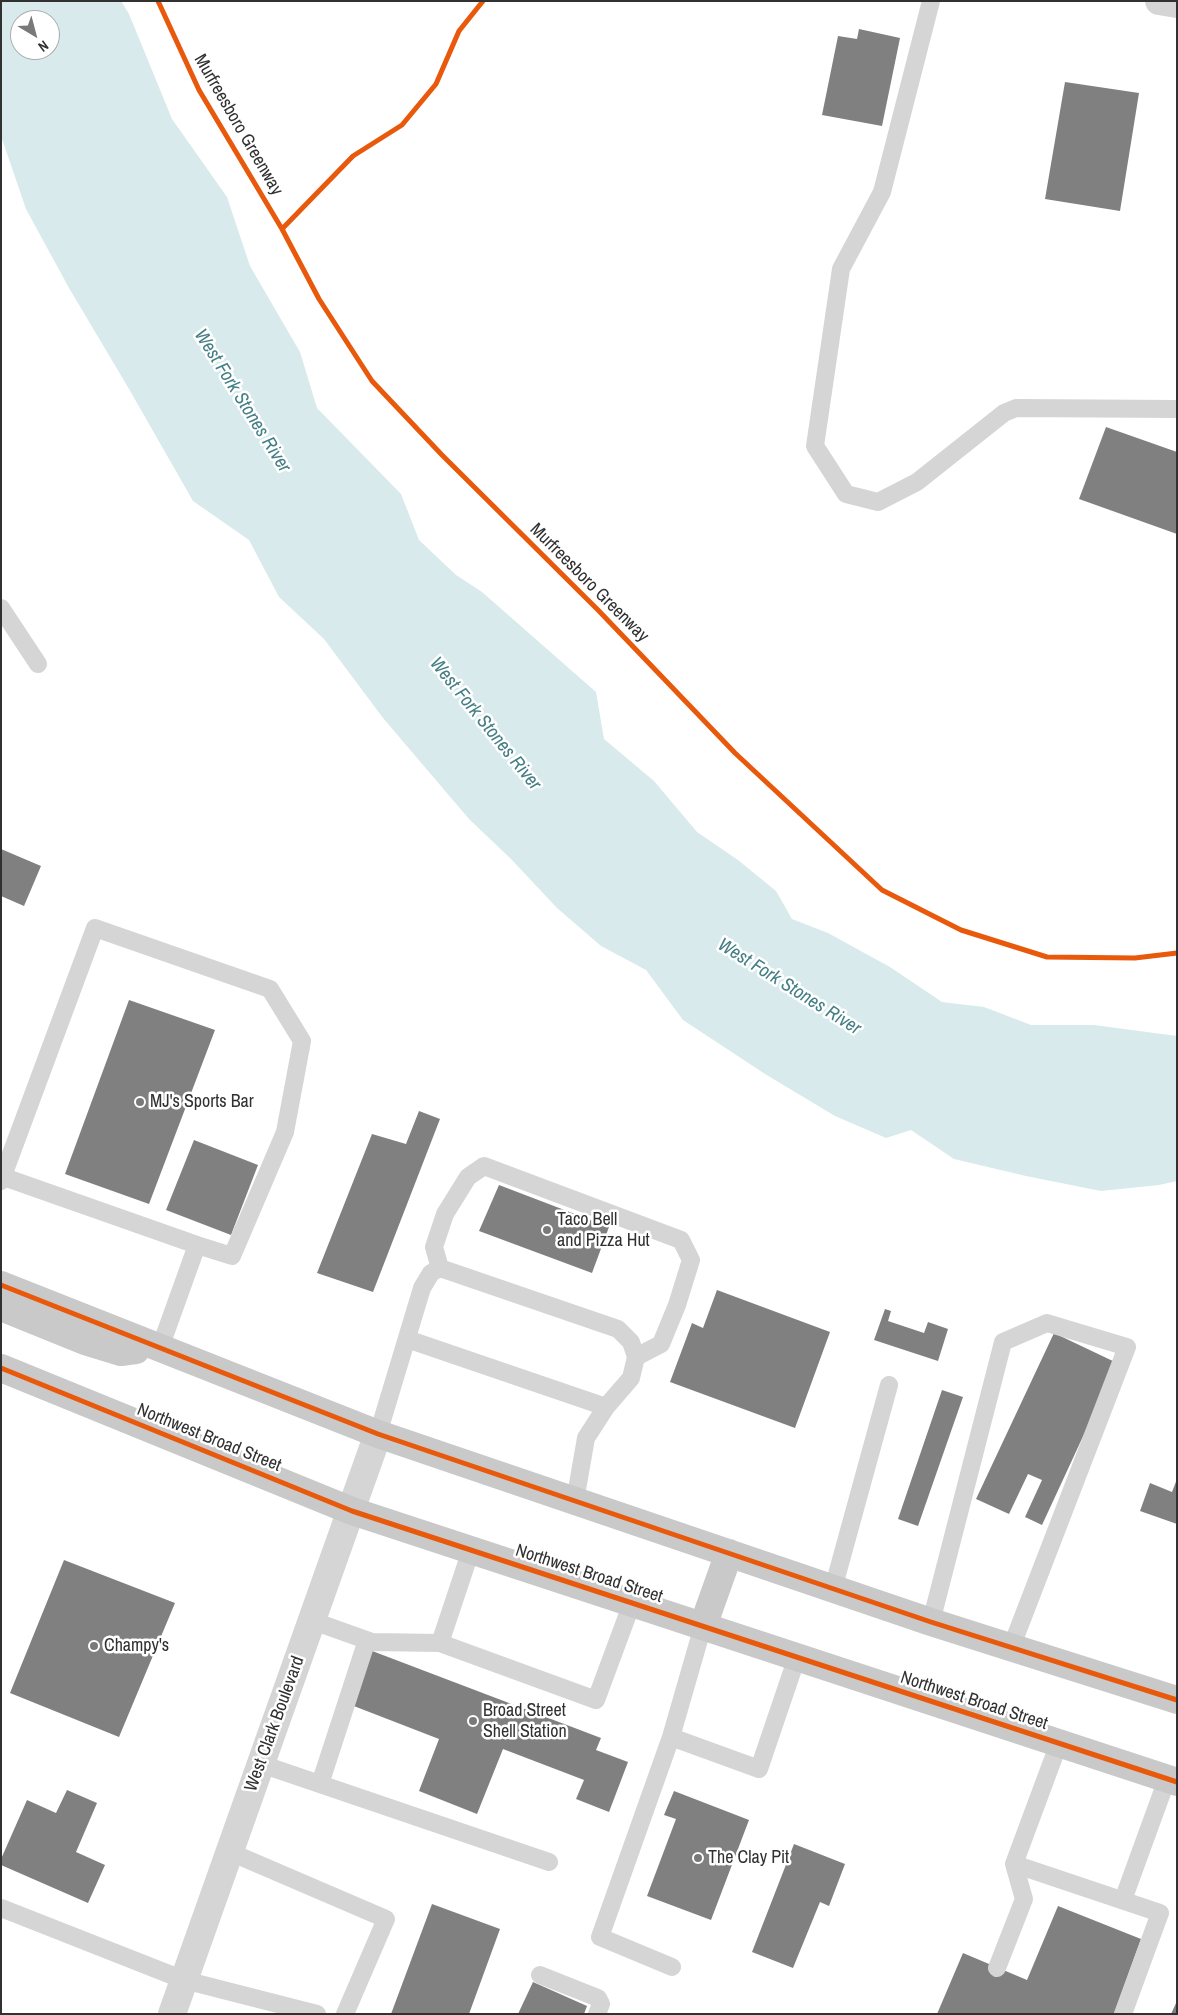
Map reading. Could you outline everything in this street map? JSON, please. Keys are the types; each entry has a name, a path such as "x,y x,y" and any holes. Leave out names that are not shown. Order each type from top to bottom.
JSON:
{"main road":[{"path":"1,1285 378,1434 931,1622 1177,1700"},
{"path":"1,1307 85,1341 121,1352 160,1348"},
{"name":"Northwest Broad Street","path":"1,1368 352,1511 1172,1780"},
{"path":"703,1626 729,1553"}],"street":[{"path":"1159,1 1177,4"},
{"name":"West Clark Boulevard","path":"172,2014 378,1434"}],"lane":[{"path":"930,1 882,192 841,269 815,446 846,494 878,502 917,482 1004,413 1016,408 1177,409"},
{"path":"1,608 38,664"},
{"path":"95,928 270,989 302,1041 285,1132 232,1256 2,1178 95,928"},
{"path":"440,1268 434,1247 445,1214 468,1176 484,1166 682,1240 691,1260 677,1305 661,1344 636,1357"},
{"path":"160,1348 198,1245"},
{"path":"378,1434 422,1288 431,1273 440,1268 618,1329 631,1342 636,1357 631,1378 606,1407 586,1438 575,1501"},
{"path":"931,1622 1004,1342 1047,1323 1127,1347 1011,1648"},
{"path":"407,1339 606,1407"},
{"path":"834,1589 889,1385"},
{"path":"440,1643 471,1550"},
{"path":"313,1621 372,1642 440,1643 596,1700 632,1603"},
{"path":"672,1967 600,1937 671,1737 703,1626"},
{"path":"320,1784 367,1640"},
{"path":"671,1737 759,1769 798,1657"},
{"path":"997,1968 1024,1899 1014,1864 1059,1743"},
{"path":"261,1764 549,1862"},
{"path":"1123,1900 1172,1780"},
{"path":"230,1852 386,1919 345,2014"},
{"path":"1014,1864 1160,1913 1123,2014"},
{"path":"1,1908 184,1980 318,2014"},
{"path":"540,1975 598,1998 601,2004 597,2014"}],"water":[{"name":"West Fork Stones River","path":"1,1 121,1 129,14 172,119 227,197 250,266 300,352 317,408 401,494 419,540 456,575 482,592 596,692 604,739 654,781 697,832 738,860 776,891 792,919 828,933 890,967 942,1002 984,1007 1031,1025 1094,1025 1177,1036 1177,1181 1159,1185 1101,1191 954,1159 911,1130 886,1138 835,1116 765,1074 683,1020 646,970 601,946 557,908 511,859 469,819 383,718 324,639 279,597 249,540 193,501 69,288 26,209 1,136"}],"building":[{"path":"859,29 900,38 882,126 822,115 838,36 857,39"},
{"path":"1065,82 1139,93 1120,211 1045,199"},
{"path":"1106,427 1177,452 1177,534 1079,499"},
{"path":"1,849 41,866 24,906 1,896"},
{"name":"MJ's Sports Bar","path":"129,1000 215,1030 149,1204 65,1174"},
{"path":"419,1111 440,1119 373,1292 317,1273 372,1134 406,1144"},
{"path":"194,1140 258,1165 231,1235 166,1210"},
{"path":"499,1185 609,1227 592,1273 479,1231"},
{"path":"717,1290 830,1332 795,1428 670,1382 692,1323 703,1328"},
{"path":"885,1309 891,1311 888,1321 924,1333 928,1322 948,1329 938,1361 874,1340"},
{"path":"1054,1333 1117,1363 1042,1525 1025,1517 1042,1480 1028,1474 1009,1514 976,1499"},
{"path":"942,1390 963,1397 918,1526 898,1519"},
{"path":"1177,1479 1177,1524 1140,1511 1150,1483 1172,1492"},
{"path":"64,1560 175,1603 119,1737 10,1693"},
{"name":"Broad Street Shell Station","path":"367,1649 601,1738 596,1750 628,1762 609,1812 576,1799 584,1780 503,1749 477,1814 419,1791 439,1739 346,1703"},
{"path":"67,1790 97,1803 76,1852 105,1865 88,1903 1,1865 1,1859 27,1800 56,1813"},
{"name":"The Clay Pit","path":"674,1791 749,1820 711,1920 647,1896 676,1819 664,1815"},
{"path":"794,1844 845,1864 829,1906 820,1902 793,1968 752,1952"},
{"path":"432,1904 500,1929 469,2014 391,2014"},
{"path":"1058,1906 1141,1939 1114,2014 937,2014 963,1953 1027,1980"},
{"path":"533,1982 587,2006 584,2014 518,2014"},
{"path":"1177,2001 1177,2014 1171,2014"}],"cycle path":[{"name":"Murfreesboro Greenway","path":"158,1 199,90 282,229 319,299 372,381 442,455 598,610 735,753 882,890 961,930 1047,957 1135,958 1177,953"},
{"path":"282,229 353,156 402,125 436,84 459,31 483,1"},
{"path":"1,1285 378,1434 931,1622 1177,1700"},
{"path":"1,1368 352,1511 1177,1782"}],"place":[{"name":"MJ's Sports Bar","path":"140,1102"},
{"name":"Taco Bell and Pizza Hut","path":"547,1230"},
{"name":"Champy's","path":"94,1646"},
{"name":"Broad Street Shell Station","path":"473,1721"},
{"name":"The Clay Pit","path":"698,1858"}]}
